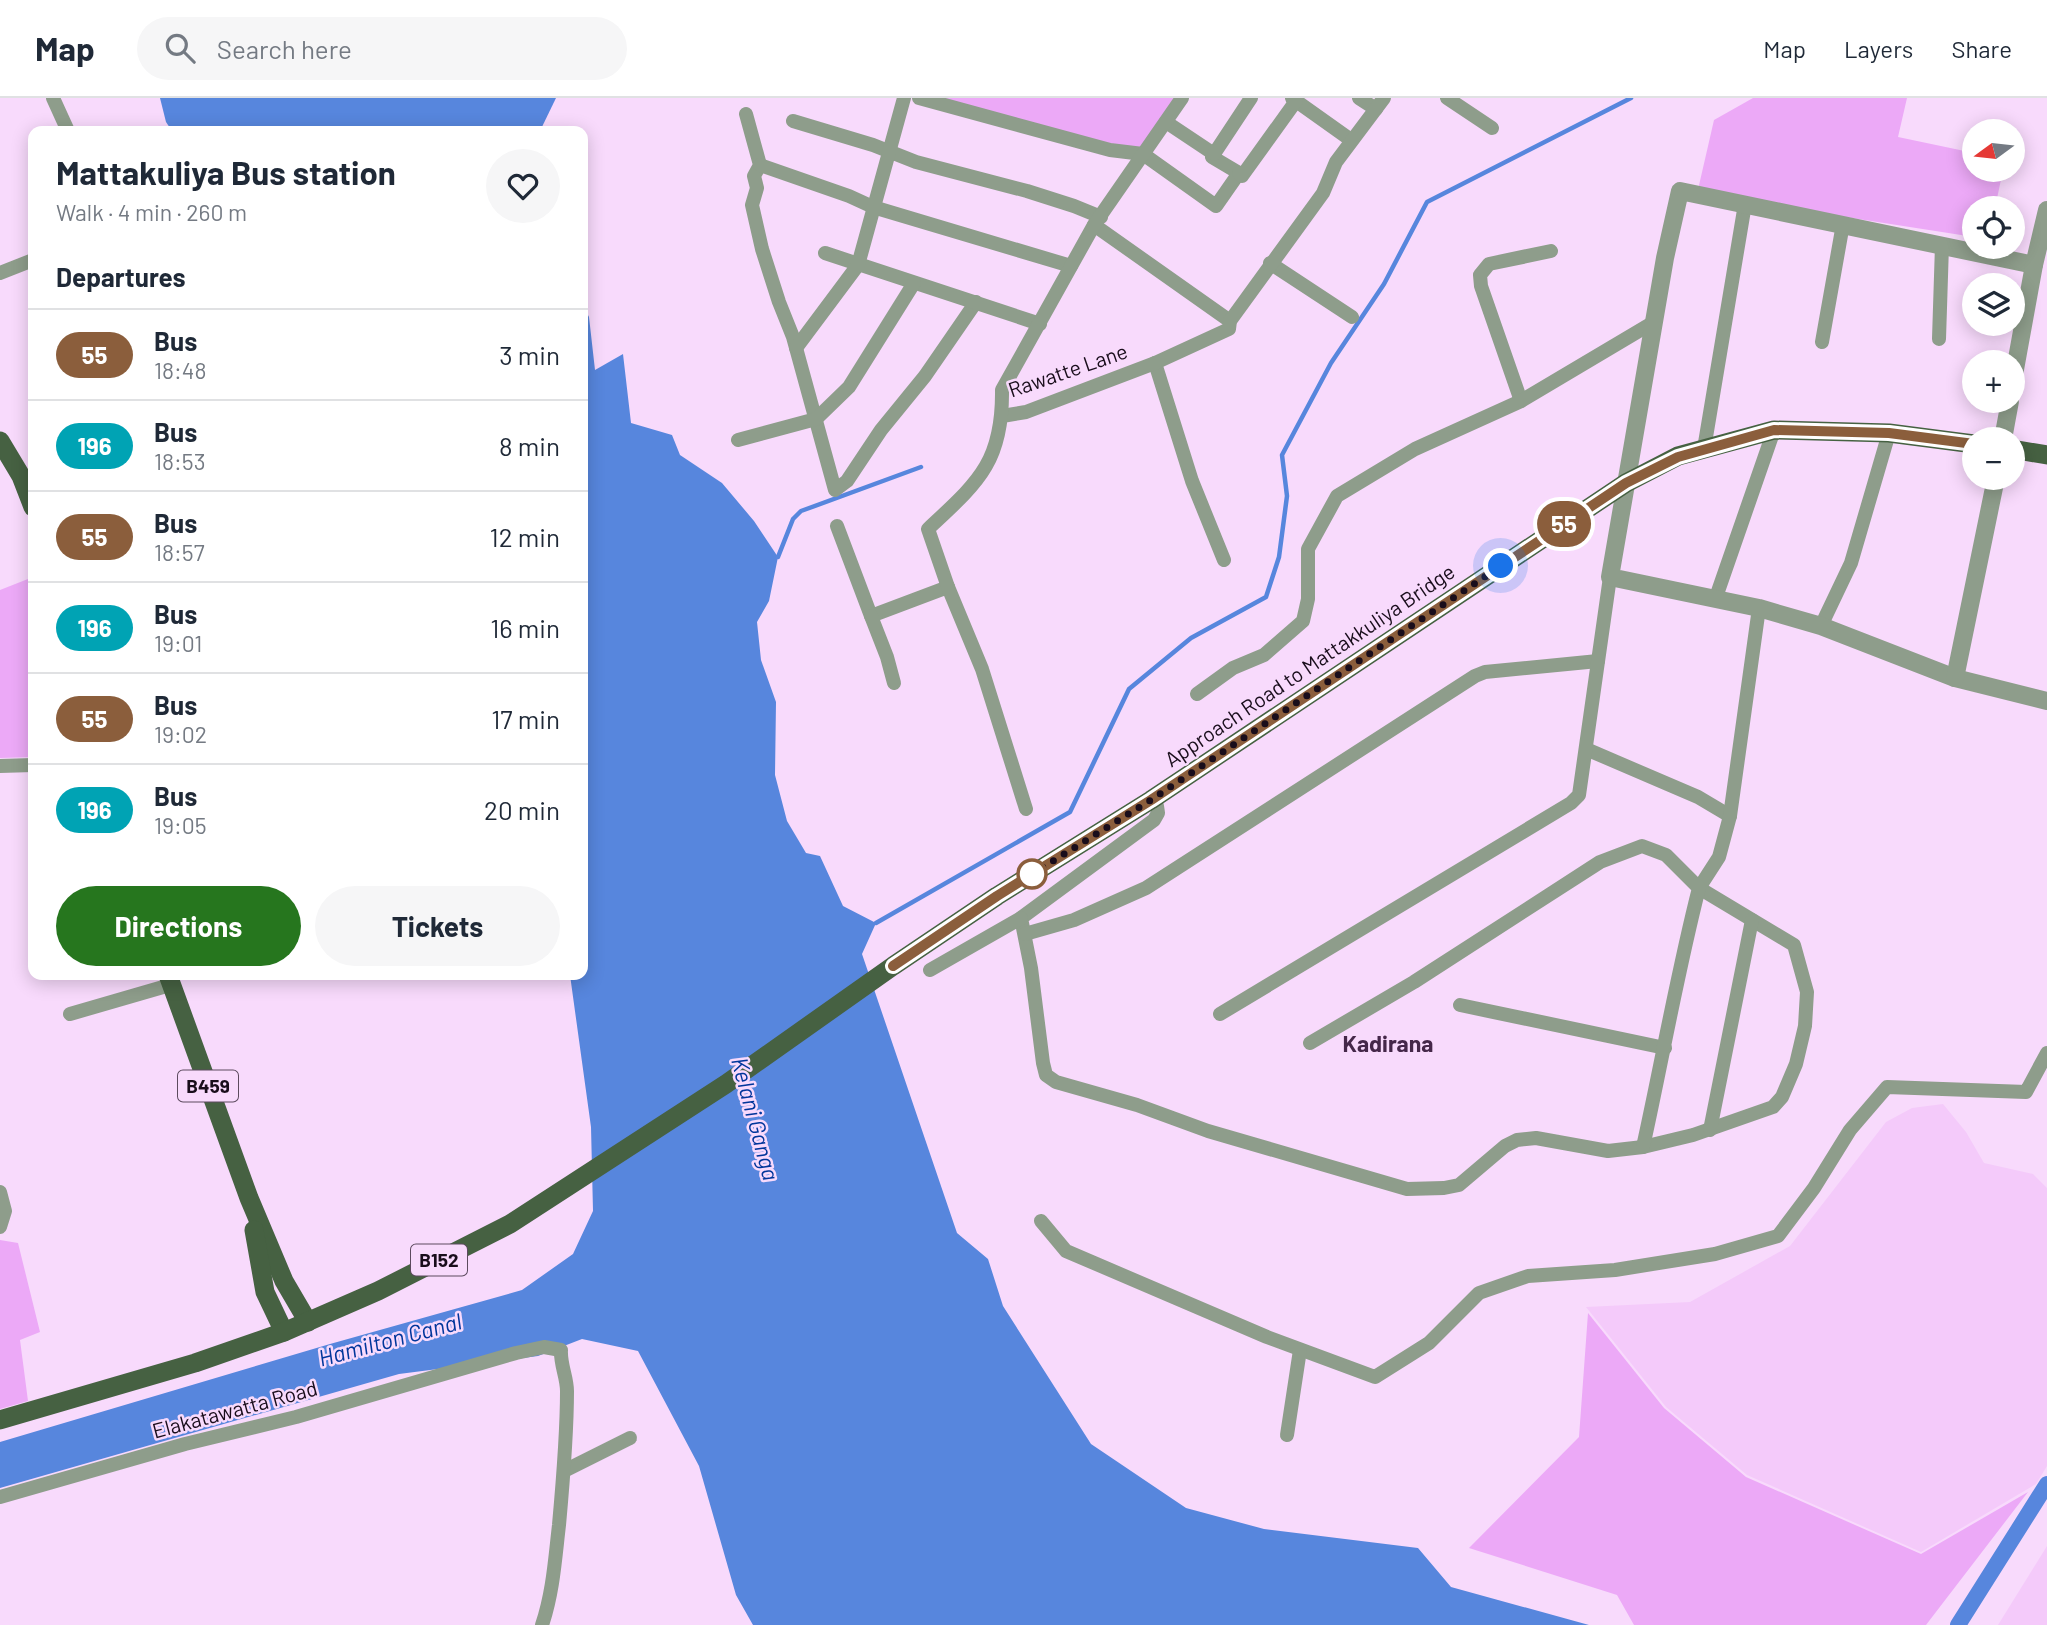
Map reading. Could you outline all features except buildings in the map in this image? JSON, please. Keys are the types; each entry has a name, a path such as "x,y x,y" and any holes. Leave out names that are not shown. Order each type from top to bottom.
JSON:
{"main road":[{"name":"Approach Road to Mattakkuliya Bridge","path":"308,1322 480,1241 577,1182 726,1084 997,896 1151,800 1626,483 1678,457 1774,430 1889,433 1962,442"},
{"path":"0,441 28,495"},
{"path":"2025,451 2047,455"},
{"name":"B459","path":"169,980 249,1198 284,1281 308,1322"},
{"name":"B459","path":"249,1198 265,1292 284,1332"},
{"name":"B152","path":"0,1420 195,1363 308,1322"}],"street":[{"path":"53,98 66,126"},
{"path":"796,348 859,265 904,98"},
{"path":"919,98 1110,150 1143,154 1216,206 1239,173"},
{"name":"Rawatte Lane","path":"1182,98 1097,221 1071,266 1002,390 1002,416 1026,412 1155,363 1229,330 1230,321 1323,193 1336,162 1380,104"},
{"path":"1251,98 1212,157 1242,176 1294,99 1351,141"},
{"path":"1359,98 1380,104"},
{"path":"1447,98 1492,128"},
{"path":"746,114 760,165 754,176 757,188 752,205 762,249 796,348 835,490 847,481 881,430 925,376 976,302"},
{"path":"793,121 873,145 916,162 1027,191 1097,221 1230,321"},
{"path":"1166,122 1214,154"},
{"path":"760,165 873,207 1071,266"},
{"path":"1220,1014 1571,803 1579,794 1610,577 1665,258 1680,191 2034,265"},
{"path":"1704,449 1745,204"},
{"path":"2019,350 2047,210"},
{"path":"1822,342 1843,224"},
{"path":"1939,339 1942,245"},
{"path":"1521,401 1481,286 1480,275 1489,264 1551,251"},
{"path":"825,253 1041,324"},
{"path":"0,273 28,262"},
{"path":"1270,263 1352,317"},
{"path":"738,440 816,419 849,387 914,283"},
{"path":"1197,694 1233,668 1264,655 1303,621 1308,599 1308,549 1337,496 1415,449 1521,401 1654,322"},
{"path":"1155,363 1192,481 1224,560"},
{"path":"1002,416 996,449 975,485 928,529 948,587 982,668 1026,809"},
{"path":"1714,600 1774,430"},
{"path":"1821,626 1851,563 1889,433"},
{"path":"1955,678 1994,490"},
{"path":"837,526 887,657 894,684"},
{"path":"1610,577 1759,608 1821,626 1955,678 2047,701"},
{"path":"872,616 948,587"},
{"path":"1643,1147 1683,949 1699,888 1719,857 1730,816 1759,608"},
{"path":"1025,934 1074,920 1146,888 1485,671 1598,661"},
{"path":"1586,749 1698,796 1730,816"},
{"path":"0,766 28,765"},
{"path":"930,970 1021,918 1154,820 1158,813 1157,806 1151,800"},
{"path":"1021,918 1040,1029 1042,1063 1046,1074 1056,1082 1137,1105 1208,1131 1407,1189 1459,1185 1504,1146 1517,1140 1535,1138 1608,1151 1643,1147 1710,1130 1773,1107 1782,1097 1796,1064 1805,1026 1807,992 1794,945 1699,888 1666,855 1642,846 1600,862 1414,982 1310,1043"},
{"path":"1710,1130 1752,920"},
{"path":"70,1014 169,980"},
{"path":"1460,1005 1665,1048"},
{"path":"1041,1220 1066,1251 1300,1350 1375,1377 1429,1343 1479,1293 1528,1276 1615,1270 1703,1256 1778,1236 1814,1188 1850,1130 1887,1087 2026,1092 2047,1053"},
{"path":"0,1192 5,1211 0,1227"},
{"name":"Elakatawatta Road","path":"0,1497 185,1444 296,1417 516,1353 544,1348 561,1350 560,1360 567,1391 564,1471"},
{"path":"1287,1435 1300,1350"},
{"path":"542,1625 549,1606 564,1471 630,1438"}],"shaded area":[{"path":"937,98 1174,98 1137,155"},
{"path":"1753,98 1907,98 1898,137 1962,150 1962,182 2000,182 1998,196 1962,196 1962,235 1697,194 1714,120"},
{"path":"28,579 28,757 0,758 0,590"},
{"path":"1943,1104 1966,1132 1984,1163 2033,1174 2047,1188 2047,1466 2036,1484 1921,1552 1747,1475 1666,1407 1586,1307 1690,1302 1790,1246 1886,1122 1912,1108"},
{"path":"0,1240 18,1243 40,1332 20,1340 28,1401 0,1409"},
{"path":"1588,1313 1664,1408 1746,1477 1921,1554 2028,1492 1926,1625 1634,1625 1617,1595 1469,1548 1579,1437"},
{"path":"2047,1546 2047,1625 1998,1625"}],"water":[{"path":"160,98 556,98 542,126 169,126"},
{"path":"588,315 595,370 623,354 631,423 672,435 680,455 722,483 754,521 778,557 769,601 757,622 761,660 776,702 775,775 787,821 806,853 820,856 843,906 876,923 862,954 957,1233 988,1259 1003,1306 1091,1444 1186,1508 1264,1529 1418,1548 1451,1587 1589,1625 753,1625 736,1595 699,1466 638,1351 582,1339 538,1356 399,1374 0,1488 0,1442 522,1290 573,1254 593,1211 591,1127 571,980 588,980"}],"waterway":[{"path":"876,923 1070,812 1129,689 1191,638 1266,597 1279,557 1287,496 1282,455 1331,363 1384,284 1427,202 1631,98"},
{"path":"778,557 793,519 801,511 921,467"},
{"path":"1958,1625 2047,1484"}],"bus line":[{"name":"55","path":"893,966 997,896 1151,800 1626,483 1678,457 1774,430 1889,433 1962,442"}],"district":[{"name":"Kadirana","path":"1388,1044"}],"route":[{"path":"1032,874 1151,800 1501,566"}],"water label":[{"name":"Kelani Ganga","path":"755,1119"},
{"name":"Hamilton Canal","path":"390,1340"}]}
